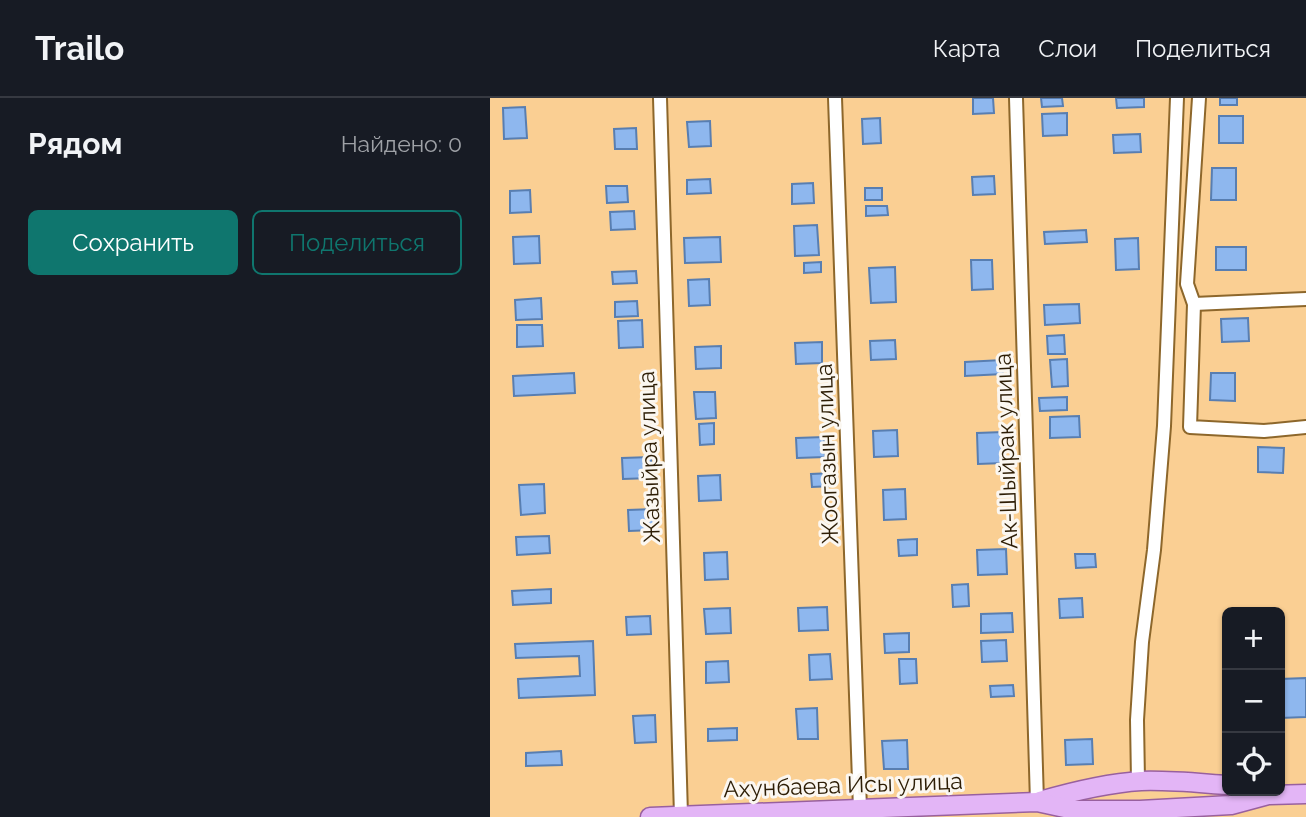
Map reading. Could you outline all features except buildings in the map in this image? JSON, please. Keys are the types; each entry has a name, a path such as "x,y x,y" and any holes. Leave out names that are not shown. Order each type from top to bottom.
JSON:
{"main road":[{"name":"Ахунбаева Исы улица","path":"650,817 1037,802 1072,792 1138,781 1222,785"},
{"name":"Ахунбаева Исы улица","path":"1285,794 1306,794"},
{"name":"Ахунбаева Исы улица","path":"1037,802 1074,810 1140,810 1231,805 1253,796"}],"street":[{"name":"Жазыйра улица","path":"660,98 681,815"},
{"name":"Жоогазын улица","path":"835,98 860,809"},
{"name":"Ак-Шыйрак улица","path":"1016,98 1037,802"},
{"path":"1138,781 1137,720 1142,642 1154,550 1164,426 1177,98"},
{"path":"1199,98 1187,284 1194,304 1190,428 1264,430 1306,427"},
{"path":"1194,304 1306,299"}]}
